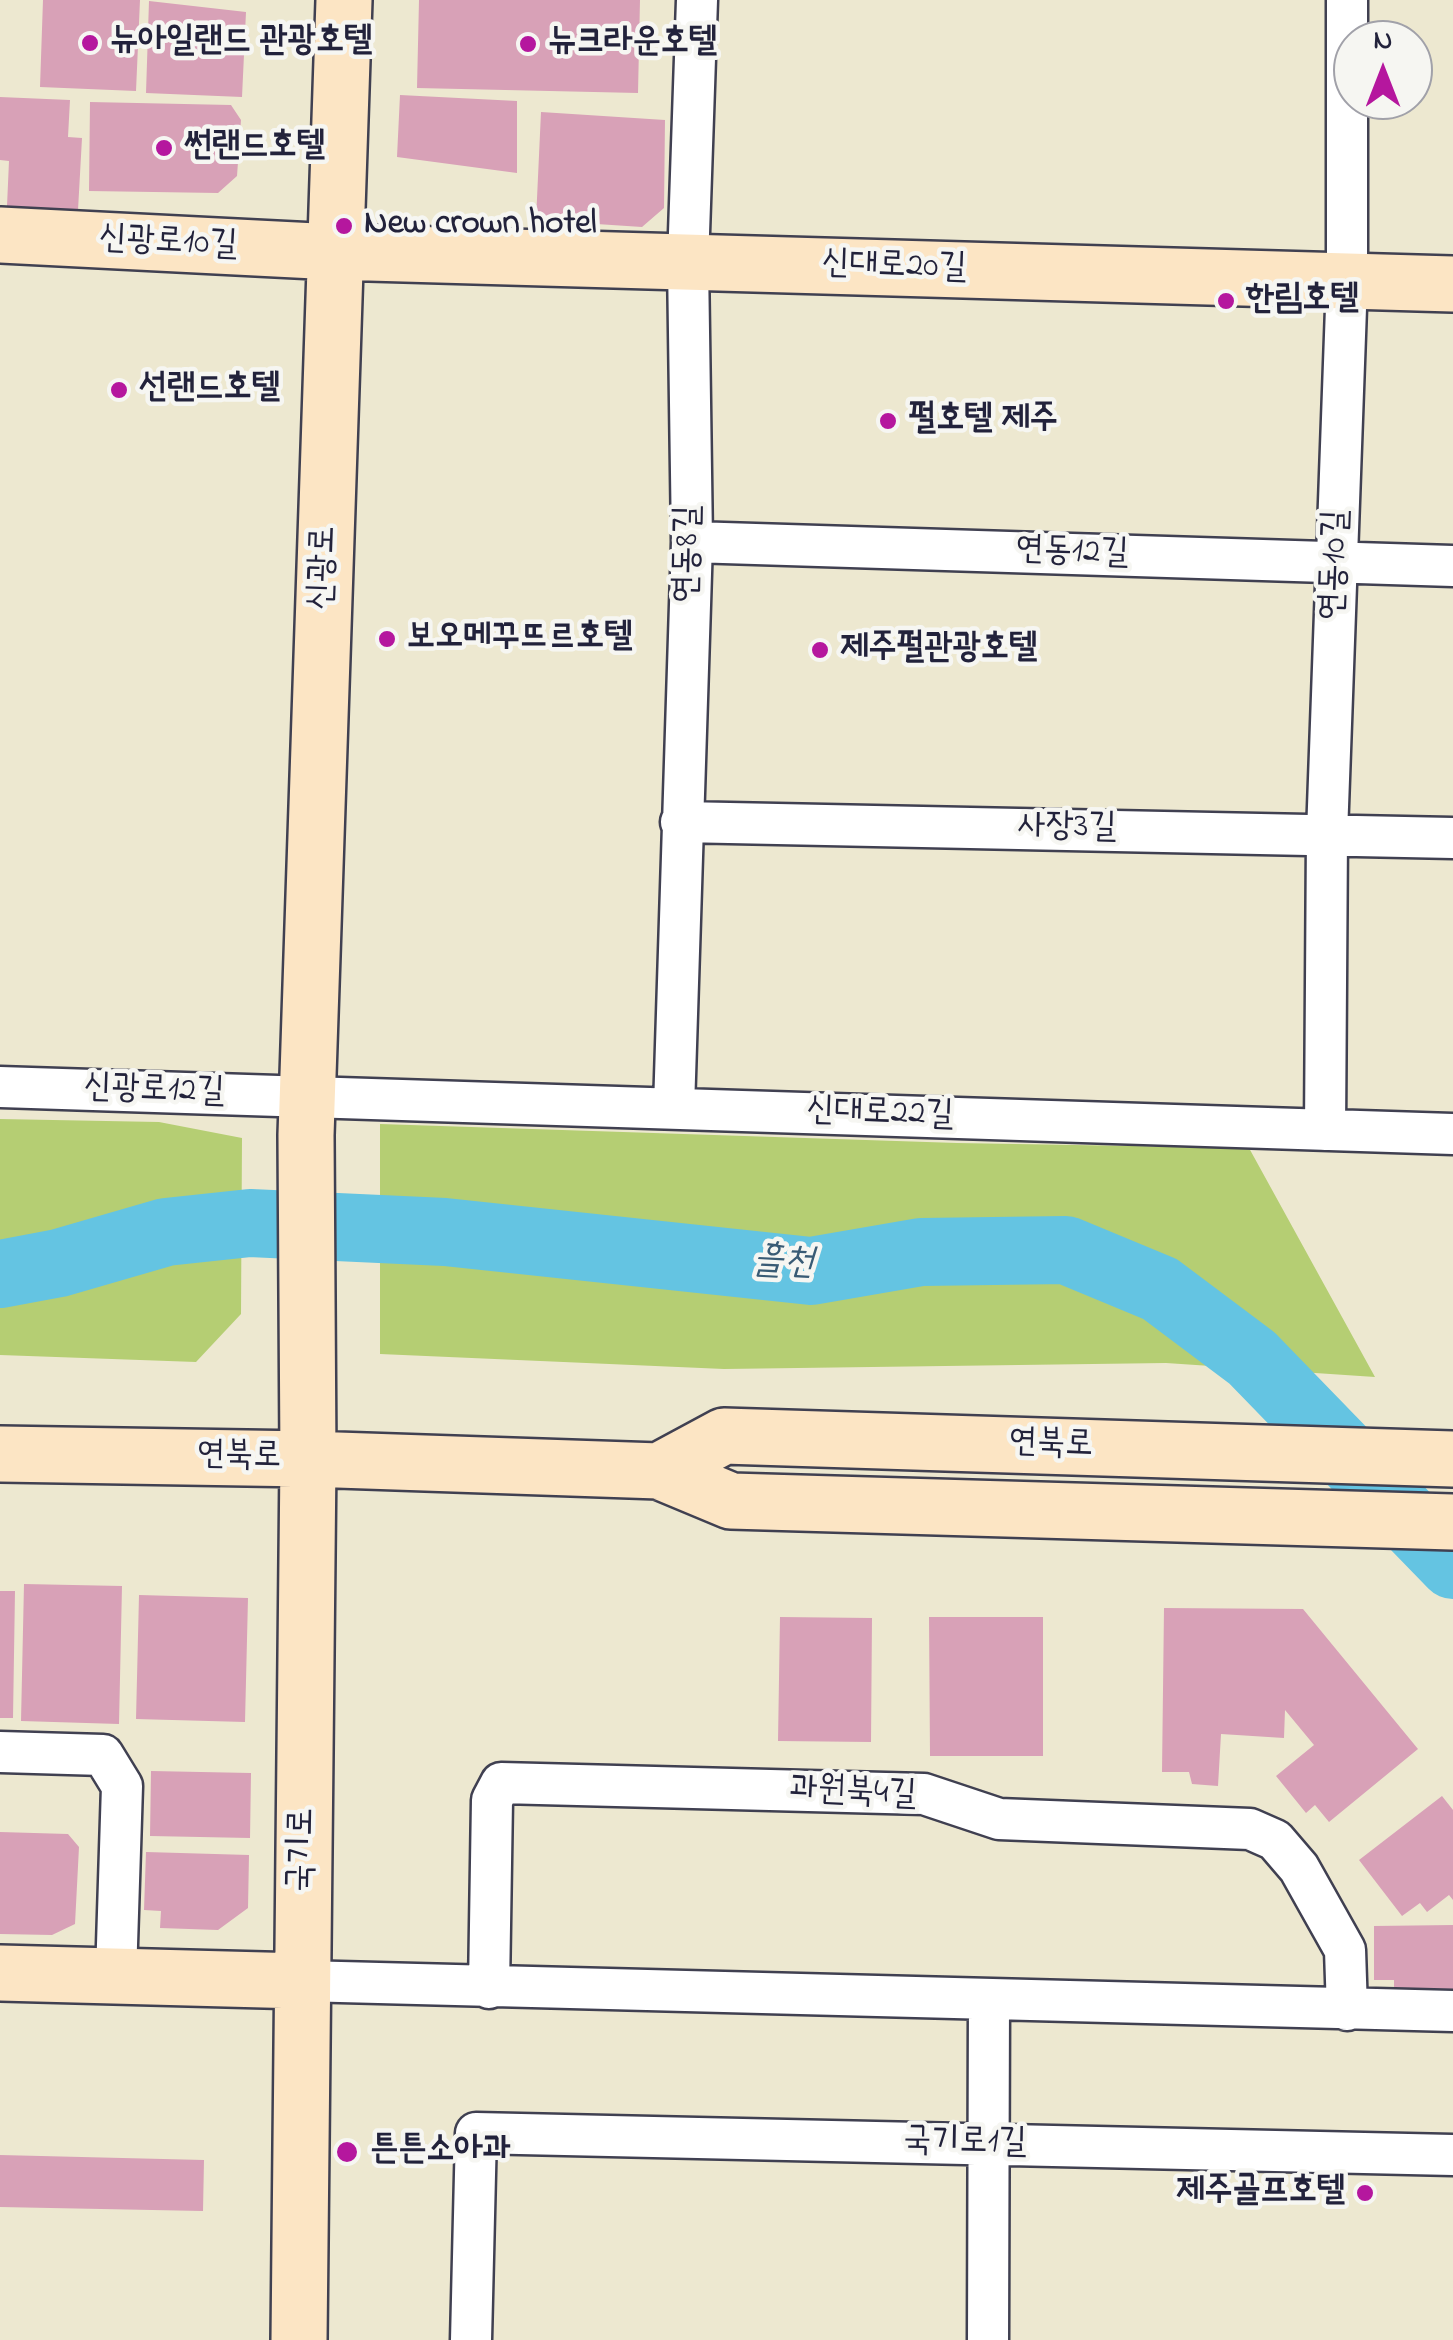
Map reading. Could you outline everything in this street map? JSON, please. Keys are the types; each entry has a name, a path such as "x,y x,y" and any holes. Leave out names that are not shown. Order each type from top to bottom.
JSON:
{"main road":[{"name":"신광로","path":"306,1361 306,1116 344,0"},
{"name":"신광로10길","path":"0,235 335,252"},
{"name":"신대로20길","path":"335,252 1453,284"},
{"name":"국기로","path":"299,2340 306,1361"},
{"name":"연북로","path":"659,1471 724,1436 1427,1458"},
{"name":"연북로","path":"0,1454 659,1471 731,1500 1453,1522"},
{"path":"0,1973 302,1981"}],"street":[{"name":"연동8길","path":"674,1108 692,542 688,262 697,0"},
{"name":"연동10길","path":"1325,1130 1327,834 1347,280 1347,0"},
{"name":"연동12길","path":"692,542 1453,566"},
{"name":"사장3길","path":"681,822 1453,838"},
{"name":"신광로12길","path":"0,1087 306,1116"},
{"name":"신대로22길","path":"306,1116 674,1108 1453,1134"},
{"path":"0,1752 103,1755 122,1786 116,1976"},
{"name":"과원북4길","path":"490,1988 492,1800 501,1783 924,1794 999,1819 1250,1828 1275,1840 1299,1868 1345,1950 1347,2010"},
{"path":"302,1981 1453,2011"},
{"path":"988,2340 990,2000"},
{"name":"국기로1길","path":"471,2340 476,2133 1453,2155"}],"green space":[{"path":"0,1119 159,1122 242,1138 241,1314 196,1362 0,1355"},
{"path":"380,1124 957,1143 1249,1148 1375,1377 1166,1363 724,1369 380,1354"}],"building":[{"name":"뉴아일랜드 관광호텔","path":"43,0 140,0 136,91 40,87"},
{"name":"뉴크라운호텔","path":"419,0 640,0 638,93 417,88"},
{"path":"149,1 246,12 242,97 146,93"},
{"path":"400,95 517,101 517,173 397,157"},
{"path":"0,97 70,100 68,137 82,138 78,210 7,206 9,161 0,160"},
{"name":"썬랜드호텔","path":"90,102 231,105 241,120 237,176 218,193 89,191"},
{"path":"541,112 665,120 664,208 642,227 536,220"},
{"path":"24,1584 122,1586 119,1724 21,1721"},
{"path":"0,1591 15,1591 13,1718 0,1718"},
{"path":"139,1595 248,1598 245,1722 136,1719"},
{"path":"1164,1608 1303,1609 1418,1749 1329,1822 1315,1805 1306,1813 1276,1776 1314,1745 1285,1710 1284,1738 1221,1734 1218,1786 1192,1784 1189,1772 1162,1772"},
{"path":"780,1617 872,1618 871,1742 778,1741"},
{"path":"929,1617 1043,1617 1043,1756 930,1756"},
{"path":"151,1771 251,1773 250,1838 150,1836"},
{"path":"1442,1796 1453,1810 1453,1900 1449,1895 1427,1912 1420,1903 1402,1916 1359,1860"},
{"path":"0,1832 68,1834 79,1847 75,1924 52,1935 0,1934"},
{"path":"146,1852 249,1855 248,1908 218,1930 160,1928 161,1911 144,1910"},
{"path":"1453,1925 1453,1999 1394,1999 1394,1980 1374,1980 1374,1926"},
{"path":"0,2155 204,2160 203,2211 0,2207"}],"waterway":[{"name":"흘천","path":"0,1274 59,1263 166,1232 250,1223 445,1232 811,1271 921,1252 1066,1250 1160,1289 1252,1358 1453,1565"}],"place":[{"name":"뉴아일랜드 관광호텔","path":"90,43"},
{"name":"뉴크라운호텔","path":"528,44"},
{"name":"썬랜드호텔","path":"164,148"},
{"name":"New crown hotel","path":"344,226"},
{"name":"한림호텔","path":"1226,301"},
{"name":"선랜드호텔","path":"119,390"},
{"name":"펄호텔 제주","path":"888,421"},
{"name":"보오메꾸뜨르호텔","path":"387,639"},
{"name":"제주펄관광호텔","path":"820,650"},
{"name":"튼튼소아과","path":"347,2152"},
{"name":"제주골프호텔","path":"1365,2193"}]}
